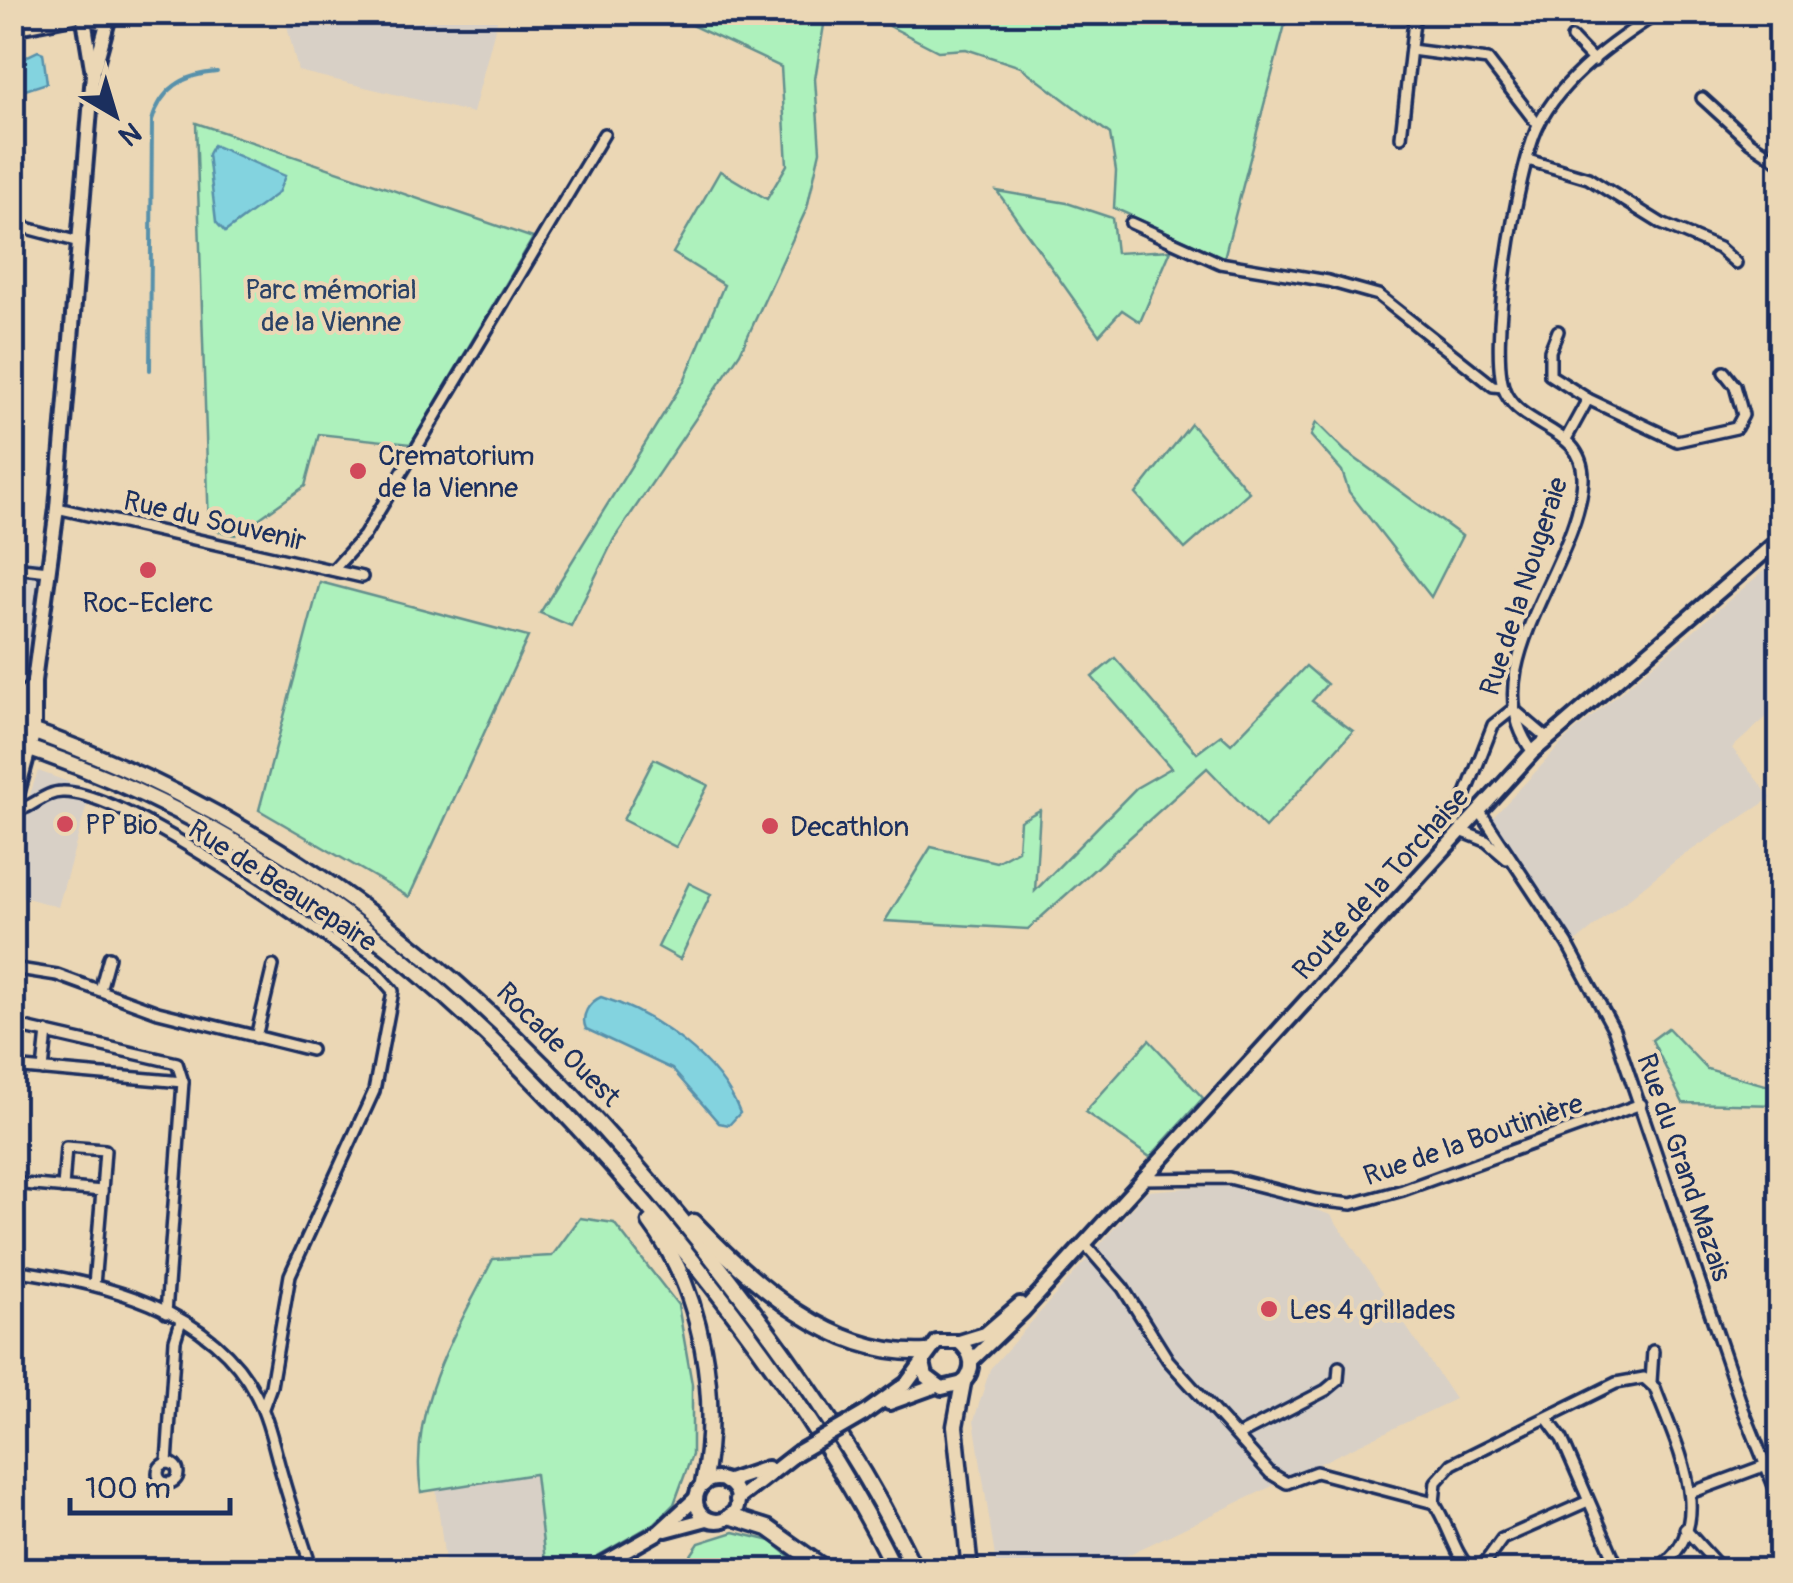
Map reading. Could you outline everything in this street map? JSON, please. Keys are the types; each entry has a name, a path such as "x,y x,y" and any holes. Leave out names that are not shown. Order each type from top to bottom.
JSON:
{"main road":[{"path":"13,28 41,12"},
{"path":"13,28 79,16 113,16 93,74 57,508 34,681 22,727 14,806"},
{"path":"79,16 93,74"},
{"name":"Route de la Torchaise","path":"972,1360 1084,1243 1103,1211 1142,1180 1458,826 1480,810 1546,738 1780,539"},
{"path":"12,709 34,681"},
{"name":"Rocade Ouest","path":"22,727 184,794 280,849 360,903 492,1011 633,1158 725,1274 825,1414 915,1570"},
{"name":"Rocade Ouest","path":"21,745 176,810 312,890 428,978 562,1106 682,1246 754,1342 828,1452 895,1570"},
{"path":"562,1106 657,1231 682,1276 696,1324 707,1390 710,1446 700,1491 707,1519"},
{"path":"633,1158 715,1244 787,1305 873,1347 924,1357"},
{"name":"Route de la Torchaise","path":"959,1342 991,1330 1042,1287"},
{"path":"659,1532 700,1491 778,1464 864,1414 907,1383 937,1342 959,1342 972,1360 955,1426 970,1570"},
{"path":"924,1357 926,1376 936,1386 950,1389 963,1384"},
{"path":"864,1414 936,1386"},
{"path":"592,1570 659,1532 730,1516 738,1500 778,1464"},
{"path":"726,1482 738,1500"},
{"path":"730,1516 768,1528 828,1570"}],"street":[{"path":"1401,138 1414,12"},
{"path":"1503,387 1499,368 1504,281 1538,125 1594,62 1660,12"},
{"path":"1572,38 1594,62"},
{"path":"1411,50 1488,60 1538,125"},
{"path":"1702,98 1750,142 1780,162"},
{"path":"333,570 364,536 604,134"},
{"path":"1528,160 1588,178 1662,224 1719,248 1736,262"},
{"name":"Rue de la Nougeraie","path":"1132,223 1220,263 1328,281 1378,295 1493,386 1503,387 1518,408 1566,439 1582,470 1581,494 1517,664 1513,709 1493,725 1458,826"},
{"path":"12,224 79,242"},
{"path":"1558,331 1550,351 1550,375 1588,399 1672,440 1691,441 1736,428 1743,420 1735,386 1724,372"},
{"path":"1566,439 1588,399"},
{"name":"Rue du Souvenir","path":"57,508 362,577"},
{"path":"12,567 48,571"},
{"path":"1513,709 1546,738"},
{"path":"1513,709 1533,752"},
{"name":"Rue de Beaurepaire","path":"14,806 61,792 108,806 229,871 375,971 393,992 368,1105 290,1275 272,1386 263,1408"},
{"name":"Rue du Grand Mazais","path":"1480,810 1598,996 1641,1104 1764,1468 1780,1501"},
{"name":"Rue du Grand Mazais","path":"1458,826 1486,840 1513,864"},
{"path":"100,990 109,957"},
{"path":"256,1037 273,966"},
{"path":"12,968 57,975 138,1007 311,1050"},
{"path":"166,1312 183,1082 177,1063 16,1026 12,1067 183,1082"},
{"path":"43,1070 47,1032"},
{"name":"Rue de la Boutinière","path":"1142,1180 1229,1178 1316,1200 1352,1204 1404,1190 1641,1104"},
{"path":"63,1188 66,1147 105,1150 94,1284"},
{"path":"12,1183 102,1192"},
{"path":"1084,1243 1123,1288 1168,1360 1270,1473 1287,1482 1316,1472 1434,1503"},
{"path":"12,1270 94,1284 166,1312 228,1356 263,1408 312,1570"},
{"path":"167,1463 175,1340 181,1320"},
{"path":"1653,1351 1651,1382 1693,1492 1674,1555 1655,1570"},
{"path":"1239,1435 1326,1390 1338,1380 1338,1367"},
{"path":"1586,1502 1502,1540 1484,1564 1471,1569 1460,1558 1448,1524 1434,1503 1436,1482 1446,1468 1616,1383 1635,1377 1651,1382"},
{"path":"1548,1420 1562,1439 1585,1489 1586,1502 1619,1570"},
{"path":"1693,1492 1780,1460"},
{"path":"1684,1529 1722,1570"}],"shaded area":[{"path":"284,13 499,13 473,113 298,71"},
{"path":"1780,557 1780,705 1732,748 1771,798 1675,861 1563,952 1484,827 1568,737"},
{"path":"12,558 45,560 22,690 13,696"},
{"path":"38,771 91,790 58,907 13,894 13,844"},
{"path":"1237,1184 1331,1215 1455,1399 1096,1570 997,1570 974,1420 990,1369 1147,1191"},
{"path":"535,1473 546,1570 446,1570 436,1489"}],"green space":[{"path":"689,13 826,13 815,79 820,151 807,208 740,353 614,539 571,626 540,613 684,381 724,285 673,253 720,171 767,199 787,165 781,67 687,23"},
{"path":"864,13 1288,13 1224,258 1114,208 1116,171 1110,134 1021,67 966,49 938,51"},
{"name":"Parc mémorial de la Vienne","path":"196,123 533,238 411,444 319,434 305,486 236,535 209,529"},
{"path":"997,191 1067,203 1112,218 1116,253 1171,250 1140,322 1122,310 1099,335"},
{"path":"1316,422 1345,451 1462,536 1431,597 1349,492 1342,471 1311,436"},
{"path":"1191,424 1249,492 1185,549 1136,494"},
{"path":"320,582 528,637 409,897 259,810"},
{"path":"1115,658 1197,753 1221,735 1231,744 1306,666 1327,684 1312,701 1353,731 1265,828 1207,768 1028,929 885,921 931,847 996,862 1018,850 1020,821 1040,810 1035,891 1136,788 1171,768 1092,677"},
{"path":"654,759 708,785 676,847 623,820"},
{"path":"689,883 711,894 680,959 658,947"},
{"path":"1668,1028 1707,1069 1780,1089 1780,1105 1683,1103 1652,1040"},
{"path":"1149,1040 1203,1098 1150,1157 1085,1112"},
{"path":"580,1218 614,1223 678,1305 692,1384 692,1455 674,1504 655,1523 573,1570 546,1570 535,1474 421,1492 419,1460 428,1400 438,1371 493,1259 552,1256"},
{"path":"734,1532 771,1541 806,1570 681,1570 699,1543"}],"water":[{"path":"38,51 43,53 47,83 13,94 13,63"},
{"path":"213,145 285,176 278,193 225,232 216,222 208,154"},
{"path":"601,997 642,1014 683,1041 717,1075 740,1113 729,1125 719,1123 672,1069 586,1029 587,1010"}],"waterway":[{"path":"150,370 152,121 161,100 175,85 217,72"}],"place":[{"name":"Crematorium de la Vienne","path":"358,471"},
{"name":"Roc-Eclerc","path":"148,570"},
{"name":"PP Bio","path":"65,824"},
{"name":"Decathlon","path":"770,826"},
{"name":"Les 4 grillades","path":"1269,1309"}]}
